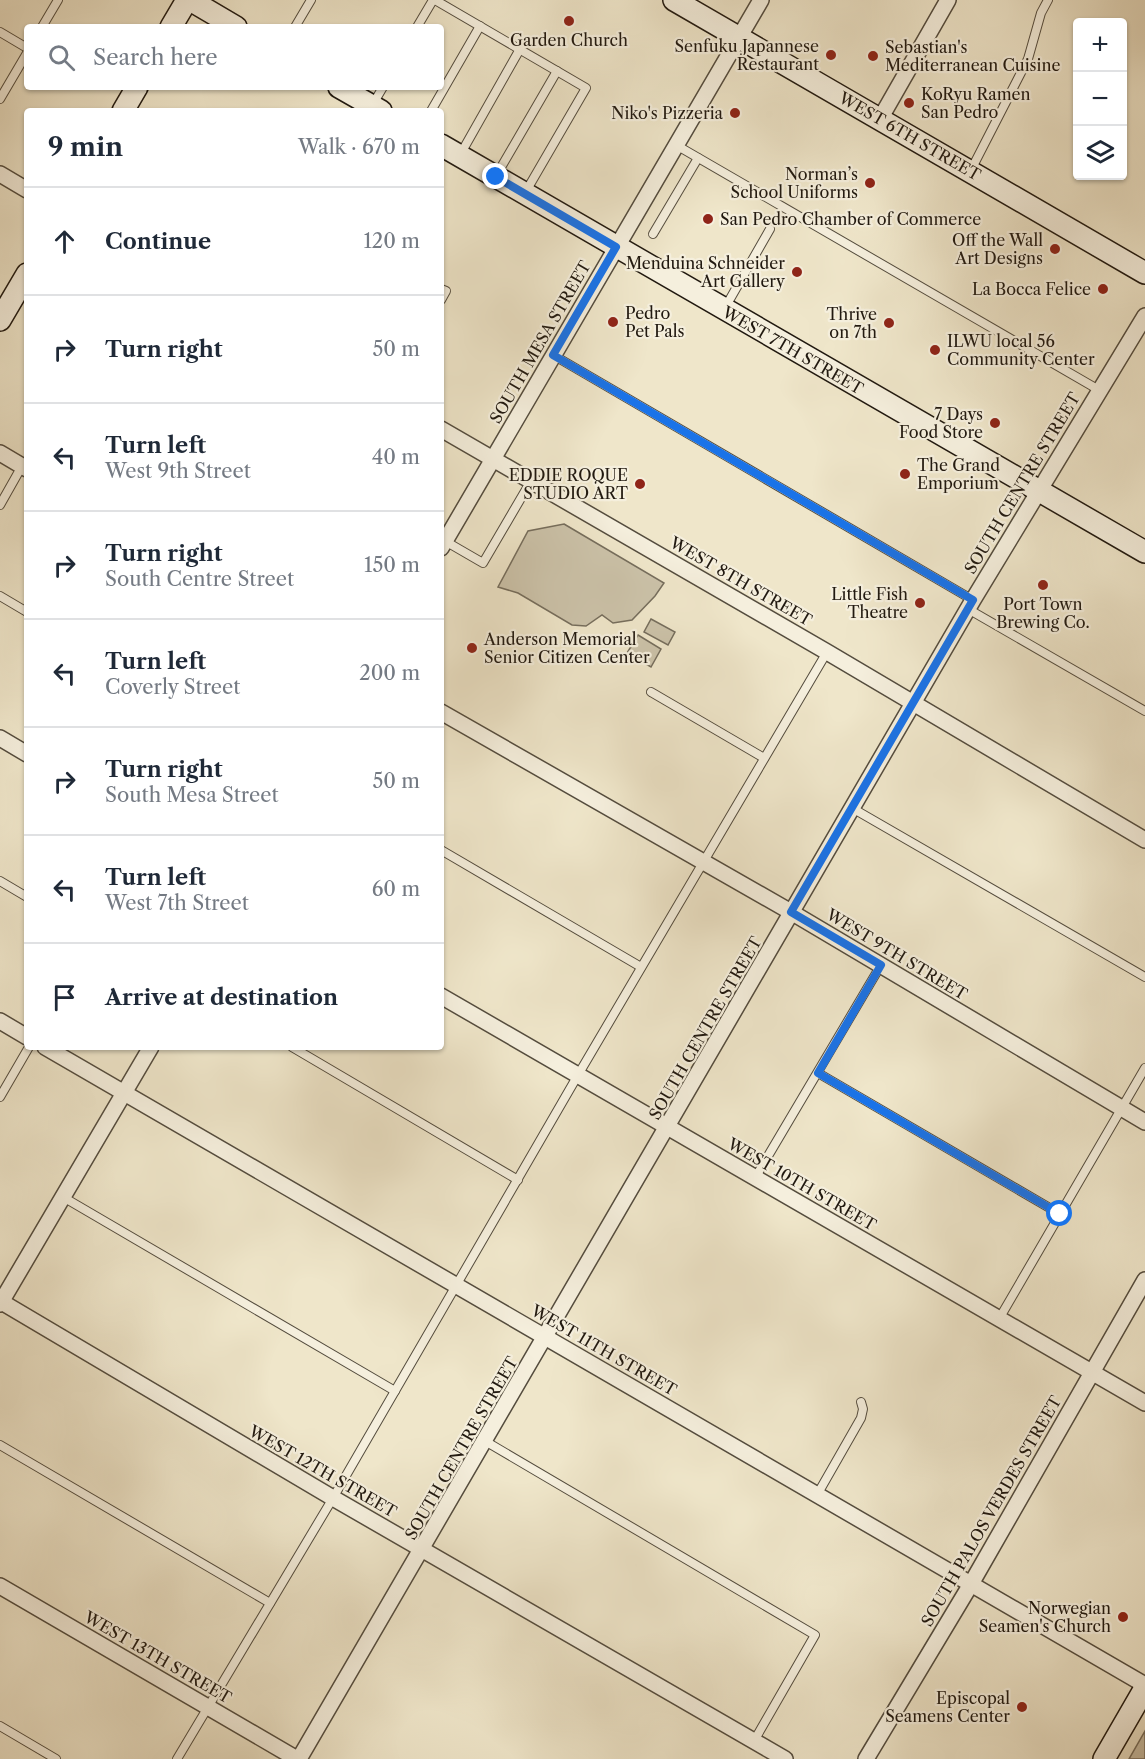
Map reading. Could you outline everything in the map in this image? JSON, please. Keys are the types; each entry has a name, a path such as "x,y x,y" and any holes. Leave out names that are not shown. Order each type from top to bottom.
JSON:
{"main road":[{"path":"173,24 189,0 231,24"},
{"name":"WEST 6TH STREET","path":"674,0 1145,273"},
{"path":"128,108 136,90"},
{"path":"344,90 376,108"},
{"name":"WEST 7TH STREET","path":"444,148 1145,552"},
{"path":"0,320 24,279"},
{"path":"1104,1759 1145,1686"}],"street":[{"name":"SOUTH MESA STREET","path":"444,542 761,0"},
{"path":"880,119 948,0"},
{"path":"0,174 24,188"},
{"name":"SOUTH CENTRE STREET","path":"298,1759 668,1128 971,604 1145,316"},
{"name":"WEST 8TH STREET","path":"444,431 1144,838"},
{"path":"0,453 24,468"},
{"name":"WEST 9TH STREET","path":"444,714 791,912 1145,1122"},
{"path":"0,738 24,752"},
{"name":"WEST 10TH STREET","path":"444,998 1145,1403"},
{"path":"0,1021 24,1035"},
{"name":"WEST 11TH STREET","path":"50,1050 1145,1686"},
{"path":"1,1302 149,1050"},
{"name":"SOUTH PALOS VERDES STREET","path":"866,1759 971,1584 1145,1280"},
{"name":"WEST 12TH STREET","path":"1,1302 333,1498 785,1759"},
{"name":"WEST 13TH STREET","path":"0,1586 298,1759"}],"lane":[{"path":"44,24 58,0"},
{"path":"298,24 311,0"},
{"path":"419,24 434,0 586,88 524,194"},
{"path":"970,171 1028,58 1041,13 1048,0"},
{"path":"444,87 480,26"},
{"path":"0,32 24,48"},
{"path":"459,156 520,49"},
{"path":"0,99 24,55"},
{"path":"496,177 556,71"},
{"path":"376,108 382,90"},
{"path":"432,108 442,90"},
{"path":"676,145 1099,390"},
{"path":"654,234 698,158"},
{"path":"724,310 770,229"},
{"path":"553,355 971,604 1145,711"},
{"path":"0,505 24,468"},
{"path":"444,544 483,563 531,481"},
{"path":"0,596 24,610"},
{"path":"177,1759 333,1498 827,652"},
{"path":"651,692 764,758"},
{"path":"852,808 1145,977"},
{"path":"444,852 641,967"},
{"path":"0,881 24,895"},
{"path":"755,1178 881,965"},
{"path":"0,1097 27,1050"},
{"path":"297,1050 518,1180"},
{"path":"999,1319 1145,1068"},
{"path":"818,1073 1060,1214"},
{"path":"63,1197 395,1391"},
{"path":"817,1495 861,1418 863,1409 861,1402"},
{"path":"485,1441 815,1635 754,1741"},
{"path":"0,1444 270,1603"},
{"path":"0,1726 56,1759"}],"shaded area":[{"path":"564,524 664,583 632,620 613,623 602,615 586,626 572,625 518,593 498,587 528,531"},
{"path":"651,619 675,632 668,645 644,632"},
{"path":"638,635 661,649 651,667 627,653"},
{"path":"1145,1731 1145,1759 1129,1759"}],"place":[{"name":"Garden Church","path":"569,21"},
{"name":"Senfuku Japannese Restaurant","path":"831,55"},
{"name":"Sebastian's Mediterranean Cuisine","path":"873,56"},
{"name":"KoRyu Ramen San Pedro","path":"909,103"},
{"name":"Niko's Pizzeria","path":"735,113"},
{"name":"Norman’s School Uniforms","path":"870,183"},
{"name":"San Pedro Chamber of Commerce","path":"708,219"},
{"name":"Off the Wall Art Designs","path":"1055,249"},
{"name":"Menduina Schneider Art Gallery","path":"797,272"},
{"name":"La Bocca Felice","path":"1103,289"},
{"name":"Pedro Pet Pals","path":"613,322"},
{"name":"Thrive on 7th","path":"889,323"},
{"name":"ILWU local 56 Community Center","path":"935,350"},
{"name":"7 Days Food Store","path":"995,423"},
{"name":"The Grand Emporium","path":"905,474"},
{"name":"EDDIE ROQUE STUDIO ART","path":"640,484"},
{"name":"Port Town Brewing Co.","path":"1043,585"},
{"name":"Little Fish Theatre","path":"920,603"},
{"name":"Anderson Memorial Senior Citizen Center","path":"472,648"},
{"name":"Norwegian Seamen's Church","path":"1123,1617"},
{"name":"Episcopal Seamens Center","path":"1022,1707"}],"route":[{"path":"496,177 616,247 553,355 973,600 791,912 881,965 818,1073 1060,1214"}]}
